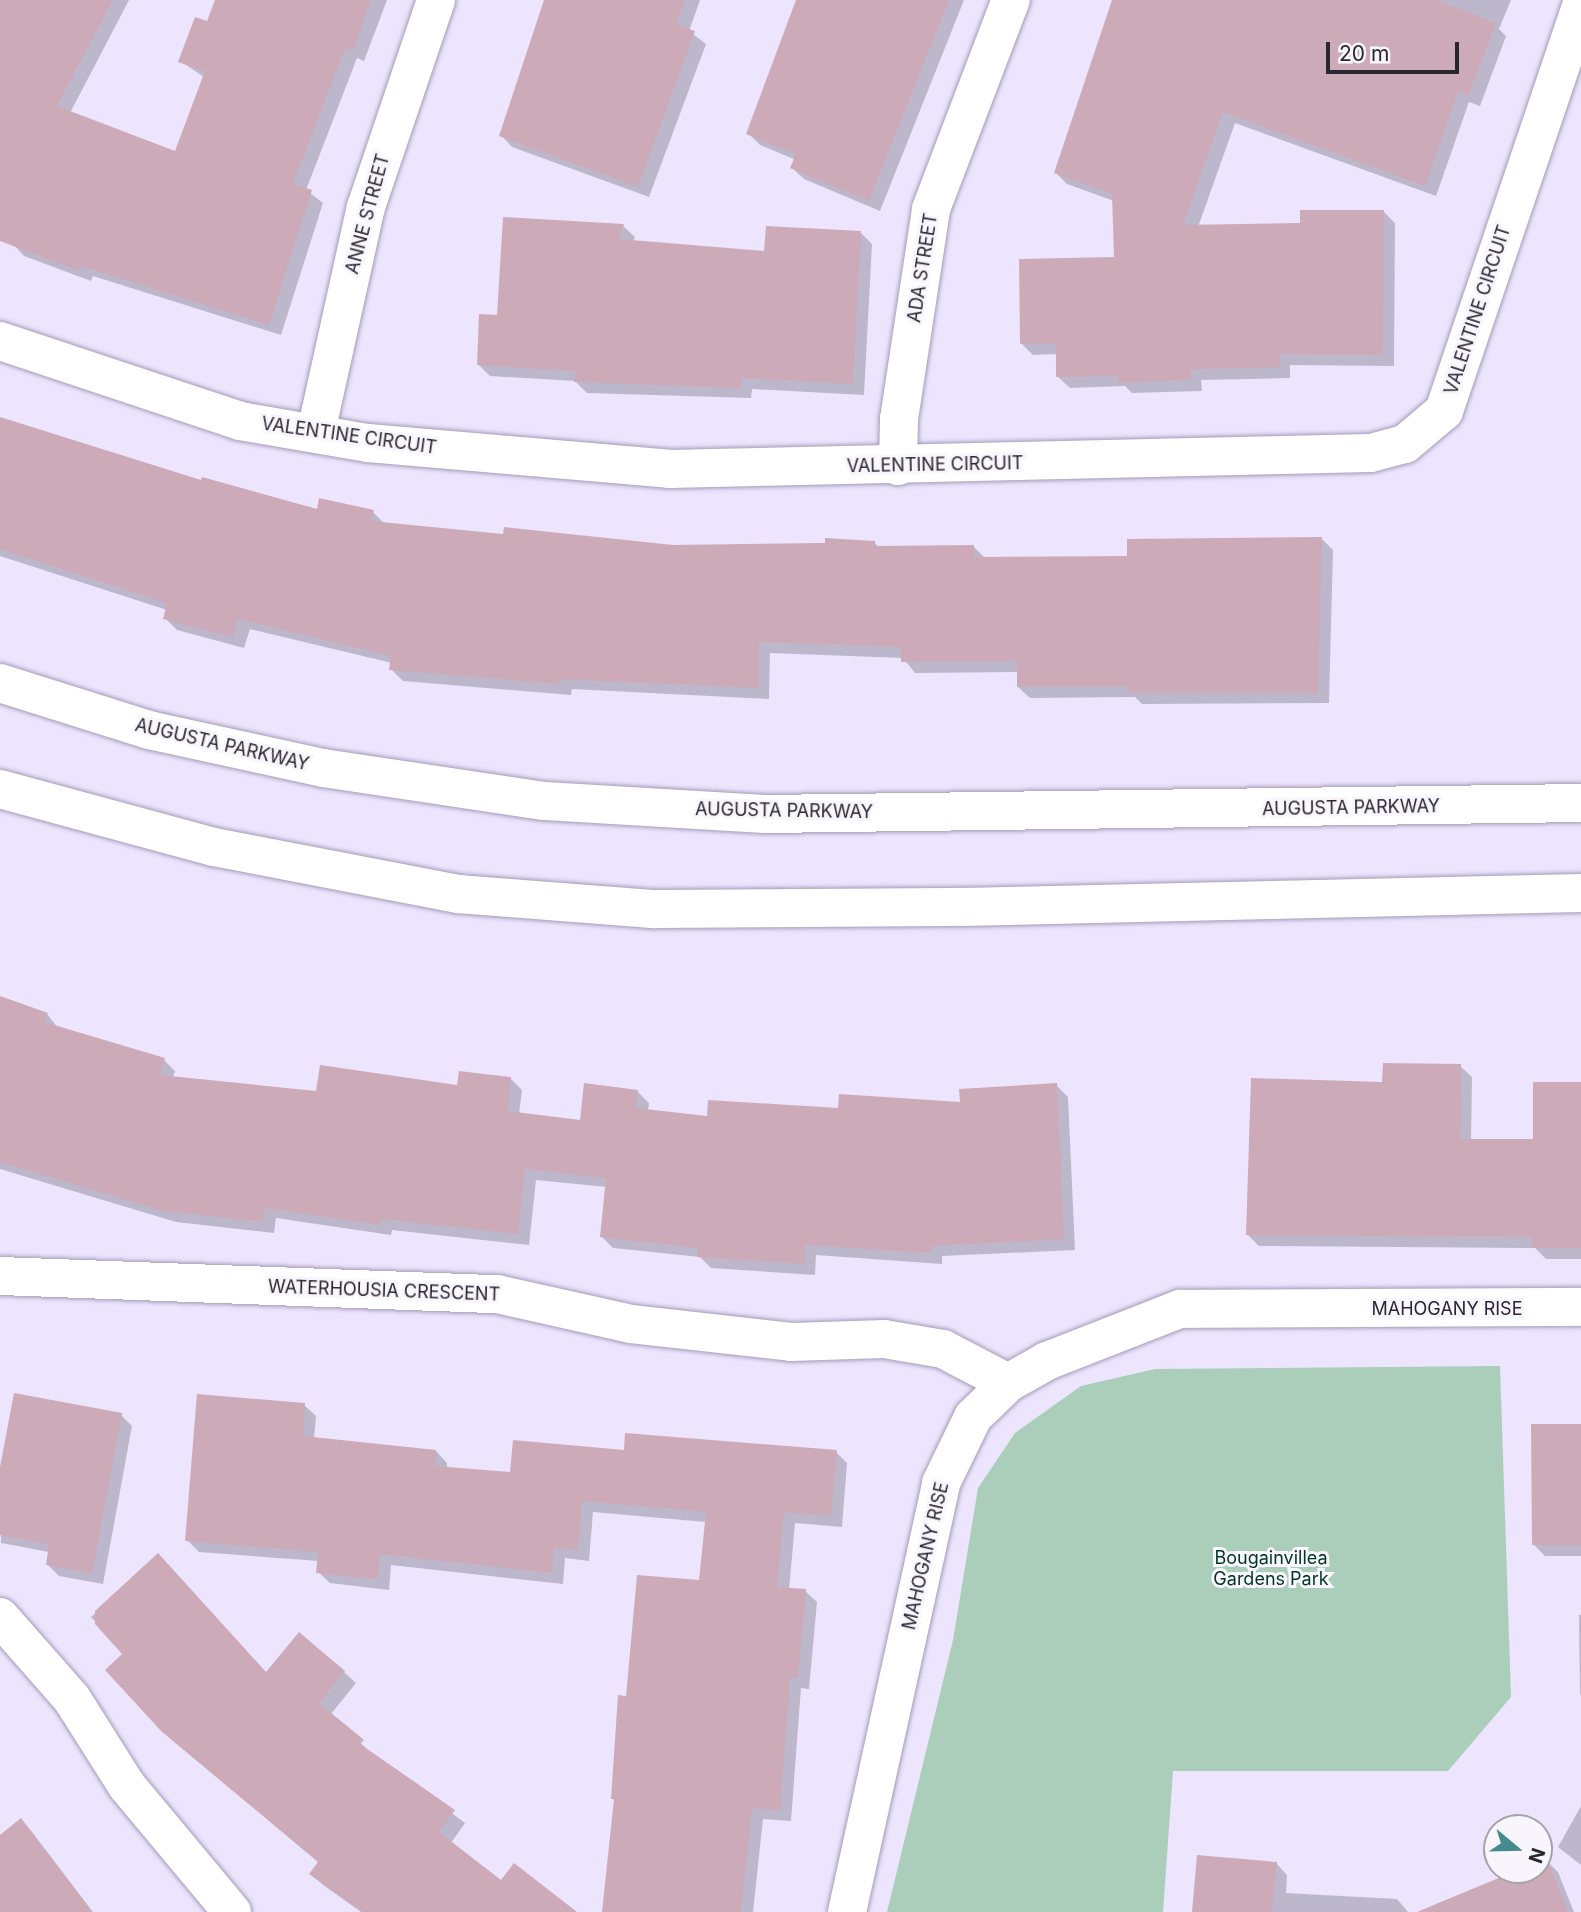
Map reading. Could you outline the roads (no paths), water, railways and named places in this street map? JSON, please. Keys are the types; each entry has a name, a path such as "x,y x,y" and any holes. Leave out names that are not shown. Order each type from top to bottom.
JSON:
{"street":[{"name":"ANNE STREET","path":"316,432 366,207 436,0"},
{"name":"ADA STREET","path":"898,466 899,419 932,209 1011,0"},
{"name":"VALENTINE CIRCUIT","path":"0,341 240,421 368,443 669,469 898,466 1371,453 1405,444 1444,411 1572,54 1581,6"},
{"name":"AUGUSTA PARKWAY","path":"0,683 149,730 310,765 545,800 765,814 1581,803"},
{"path":"0,789 214,847 458,894 654,909 963,907 1581,893"},
{"name":"WATERHOUSIA CRESCENT","path":"0,1276 497,1294 631,1324 790,1342 884,1339 943,1349 1008,1383"},
{"name":"MAHOGANY RISE","path":"847,1912 940,1483 973,1416 1008,1383 1046,1361 1180,1309 1581,1307"},
{"path":"0,1617 72,1699 127,1786 232,1912"}],"park label":[{"name":"Bougainvillea Gardens Park","path":"1271,1569"}]}
